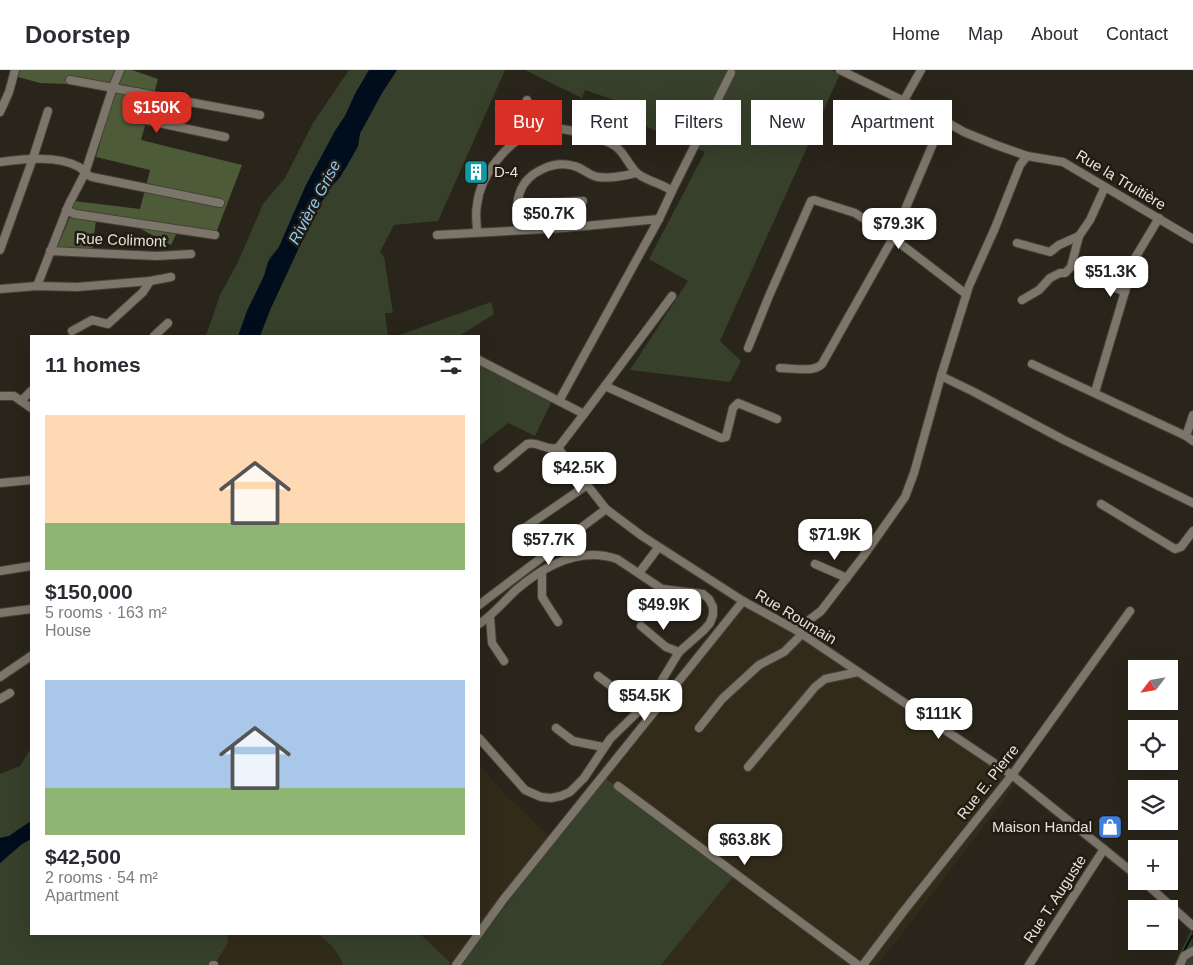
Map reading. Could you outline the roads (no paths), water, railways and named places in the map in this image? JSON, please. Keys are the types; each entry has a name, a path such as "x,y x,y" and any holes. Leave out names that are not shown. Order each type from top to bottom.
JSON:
{"street":[{"path":"0,112 9,92 14,70"},
{"path":"37,286 68,207 85,173 112,87 120,70"},
{"name":"Rue la Truitière","path":"840,70 899,100"},
{"path":"904,100 921,70"},
{"path":"559,401 659,219 731,73"},
{"path":"70,80 260,115"},
{"path":"137,92 134,115 136,118 225,137"},
{"path":"0,250 48,111"},
{"name":"Rue la Truitière","path":"952,125 964,132 1027,156 1063,162 1193,239"},
{"path":"562,128 608,142 622,151 636,173 672,191"},
{"path":"477,232 476,206 485,178 498,159 513,145"},
{"path":"780,368 820,367 893,238 932,145"},
{"path":"699,728 722,698 759,665 784,652 799,632 822,611 891,518 904,497 914,473 966,294 996,228 1020,165 1027,156"},
{"path":"0,162 33,158 53,160 76,166 92,177 220,203"},
{"path":"518,230 517,204 520,191 527,180 546,167 557,164 574,166 599,177 621,177 636,173"},
{"path":"1022,300 1039,290 1050,278 1060,273 1065,273 1071,267 1079,236 1090,220 1105,187"},
{"path":"748,348 811,201 816,200 854,213 893,238 966,294"},
{"path":"540,202 583,201"},
{"path":"562,202 564,228"},
{"path":"68,207 86,215 215,235"},
{"path":"1094,392 1135,258 1159,218"},
{"path":"437,235 564,228 659,219"},
{"path":"1017,243 1050,252 1058,244 1079,236"},
{"name":"Rue Colimont","path":"50,250 157,256 191,254"},
{"path":"1087,275 1125,292"},
{"path":"0,288 37,286 77,287 150,281 171,277"},
{"path":"72,331 89,321 95,320 102,324 108,324 143,292 150,281"},
{"path":"498,468 527,444 539,444 549,449 558,448 672,296"},
{"path":"155,335 168,323"},
{"path":"480,361 584,414"},
{"path":"1032,364 1193,441"},
{"path":"941,376 1064,440 1193,503"},
{"path":"605,386 721,438 726,437 733,408 738,403 777,419"},
{"path":"21,401 30,392"},
{"path":"0,396 14,396 30,407"},
{"path":"1186,436 1193,415"},
{"path":"558,448 606,509 658,548 743,601"},
{"path":"0,483 30,480"},
{"path":"520,532 587,485"},
{"path":"1101,504 1138,525 1174,549 1182,547 1193,531"},
{"path":"480,603 606,509"},
{"path":"639,573 658,548"},
{"path":"480,623 490,617 515,591 542,571 567,558 588,555 609,556 625,563 662,589 702,594 709,599 713,607 710,623 679,652 650,700 603,747 578,785 570,792 551,798 541,797 525,790 517,784 480,739"},
{"path":"815,564 847,578"},
{"path":"0,571 30,566"},
{"path":"542,571 542,597 558,622"},
{"name":"Rue Roumain","path":"480,931 502,900 743,601 799,632 1012,775 1128,868"},
{"path":"0,613 30,609"},
{"name":"Rue E. Pierre","path":"863,965 1012,775 1130,611"},
{"path":"490,617 492,643 504,661"},
{"path":"641,626 666,646 679,652"},
{"path":"2,674 30,657"},
{"path":"748,767 815,687 825,679 858,672"},
{"path":"598,676 623,695 650,700"},
{"path":"0,699 10,693"},
{"path":"556,728 573,741 603,747"},
{"path":"618,786 858,965"},
{"name":"Rue T. Auguste","path":"1029,965 1104,849"},
{"path":"1153,890 1193,926"},
{"name":"Rue Roumain","path":"456,965 477,935"},
{"path":"1180,965 1184,956 1193,951"}],"water":[{"name":"Rivière Grise","path":"369,70 397,70 360,133 358,146 348,164 330,188 315,213 260,335 238,335 247,311 264,276 268,262 279,247 306,185 345,116"},
{"path":"30,822 30,840 0,863 0,838 9,836"}],"waterway":[{"path":"1183,953 1192,936"}],"place":[{"name":"D-4","path":"476,172"},
{"name":"Maison Handal","path":"1110,827"}]}
